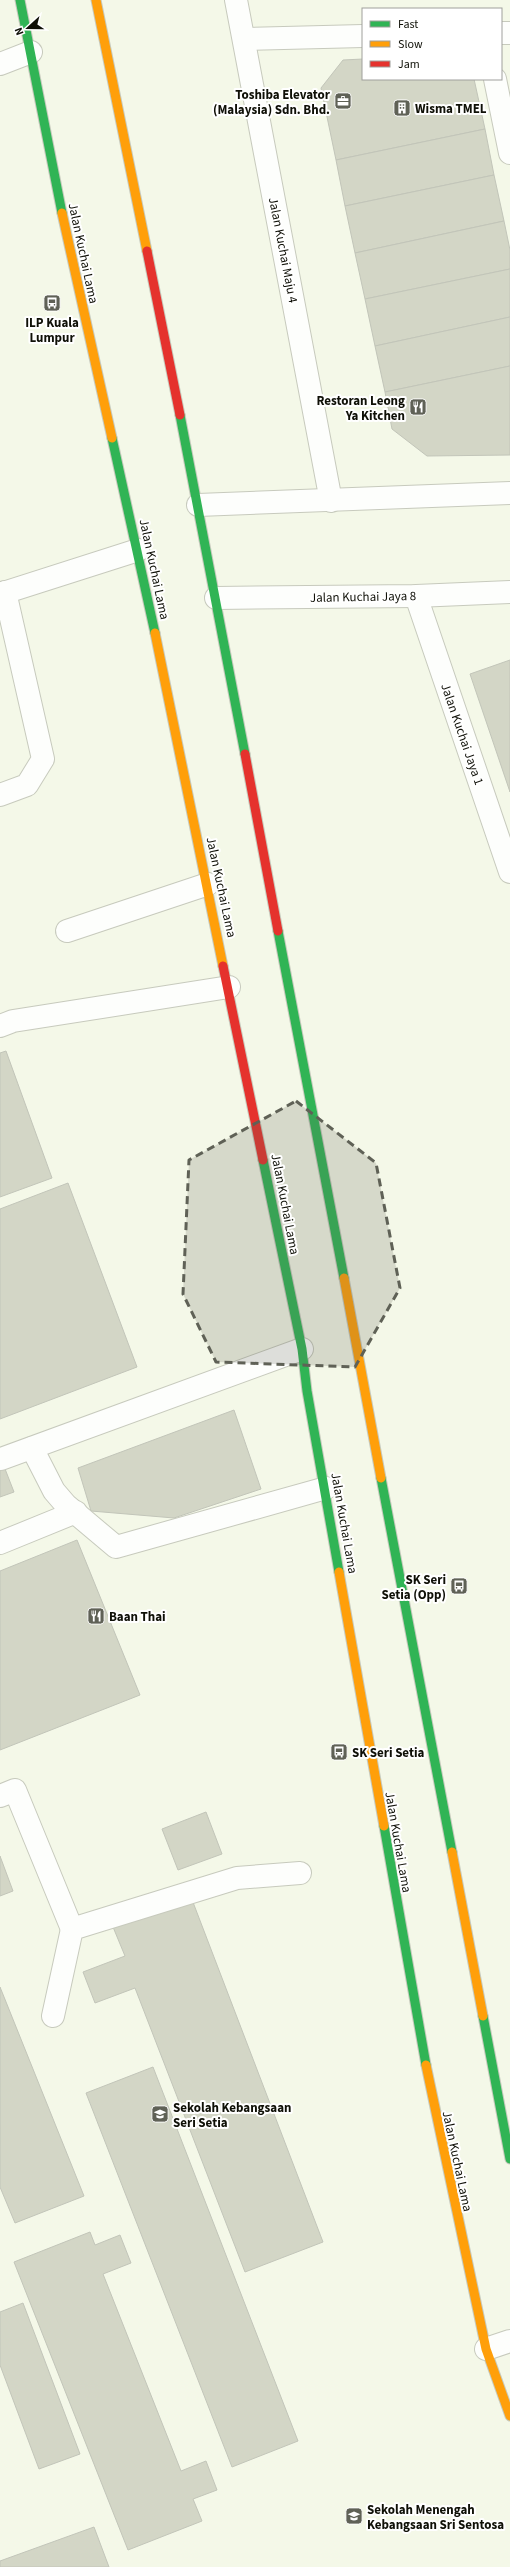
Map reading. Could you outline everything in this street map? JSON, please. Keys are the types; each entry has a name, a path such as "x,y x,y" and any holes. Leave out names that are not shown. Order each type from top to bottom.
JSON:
{"main road":[{"name":"Jalan Kuchai Lama","path":"20,0 73,266 138,550 208,884 302,1348 307,1391 326,1488 392,1880 435,2114 486,2350 508,2407"},
{"path":"96,0 216,598 510,2159"}],"street":[{"name":"Jalan Kuchai Maju 4","path":"236,0 245,39 332,501"},
{"path":"245,39 362,36"},
{"path":"0,64 31,52"},
{"path":"495,80 510,153"},
{"path":"198,505 510,493"},
{"path":"0,795 27,785 43,759 3,593 138,550"},
{"name":"Jalan Kuchai Jaya 8","path":"216,598 416,596 510,592"},
{"name":"Jalan Kuchai Jaya 1","path":"416,596 510,872"},
{"path":"67,931 208,884"},
{"path":"0,1026 13,1021 229,987"},
{"path":"1,1459 302,1348"},
{"path":"32,1448 54,1491 116,1547 326,1488"},
{"path":"0,1543 76,1512"},
{"path":"0,1796 15,1790 72,1929 53,2016"},
{"path":"72,1929 237,1878 300,1873"},
{"path":"486,2350 510,2341"}],"highlighted area":[{"path":"296,1101 376,1163 400,1288 355,1367 216,1362 183,1294 189,1160"}],"building":[{"name":"Wisma TMEL","path":"362,59 362,80 474,80 485,129 336,160 321,88 343,60"},
{"path":"485,129 494,175 345,206 336,160"},
{"path":"494,175 504,221 355,253 345,206"},
{"path":"504,221 510,250 510,269 365,299 355,253"},
{"path":"510,269 510,317 375,346 365,299"},
{"path":"510,317 510,366 385,392 375,346"},
{"path":"510,366 510,455 427,456 392,429 385,392"},
{"path":"510,660 510,792 470,674"},
{"path":"6,1051 52,1178 0,1197 0,1053"},
{"path":"68,1183 137,1367 0,1419 0,1209"},
{"path":"234,1410 261,1489 174,1518 91,1511 78,1468"},
{"path":"0,1456 14,1492 0,1497"},
{"path":"77,1540 140,1695 0,1750 0,1571"},
{"path":"206,1812 222,1854 178,1870 162,1829"},
{"path":"0,1856 13,1891 0,1896"},
{"path":"191,1897 323,2242 245,2272 135,1988 95,2003 83,1972 125,1956 113,1927"},
{"path":"0,1987 84,2196 15,2223 0,2187"},
{"path":"153,2067 298,2441 232,2467 86,2093"},
{"path":"90,2232 95,2245 120,2235 131,2263 103,2274 181,2471 206,2461 217,2490 193,2499 202,2521 128,2550 14,2262"},
{"path":"23,2303 80,2454 39,2469 0,2365 0,2312"},
{"path":"94,2527 109,2567 0,2567 0,2561"}],"traffic: fast":[{"path":"20,0 62,213"},
{"path":"180,415 245,754"},
{"path":"112,438 155,633"},
{"path":"278,931 344,1278"},
{"path":"263,1160 302,1349 307,1391 339,1572"},
{"path":"381,1478 452,1852"},
{"path":"384,1826 426,2065"},
{"path":"483,2016 510,2159"}],"traffic: slow":[{"path":"96,0 147,251"},
{"path":"62,213 112,438"},
{"path":"155,633 223,966"},
{"path":"344,1278 381,1478"},
{"path":"339,1572 384,1826"},
{"path":"452,1852 483,2016"},
{"path":"426,2065 486,2349 510,2416"}],"traffic: jam":[{"path":"147,251 180,415"},
{"path":"245,754 278,931"},
{"path":"223,966 263,1160"}],"place":[{"name":"Toshiba Elevator (Malaysia) Sdn. Bhd.","path":"343,101"},
{"name":"Wisma TMEL","path":"402,108"},
{"name":"ILP Kuala Lumpur","path":"52,303"},
{"name":"Restoran Leong Ya Kitchen","path":"418,407"},
{"name":"SK Seri Setia (Opp)","path":"459,1586"},
{"name":"Baan Thai","path":"96,1616"},
{"name":"SK Seri Setia","path":"339,1752"},
{"name":"Sekolah Kebangsaan Seri Setia","path":"160,2114"},
{"name":"Sekolah Menengah Kebangsaan Sri Sentosa","path":"354,2516"}]}
